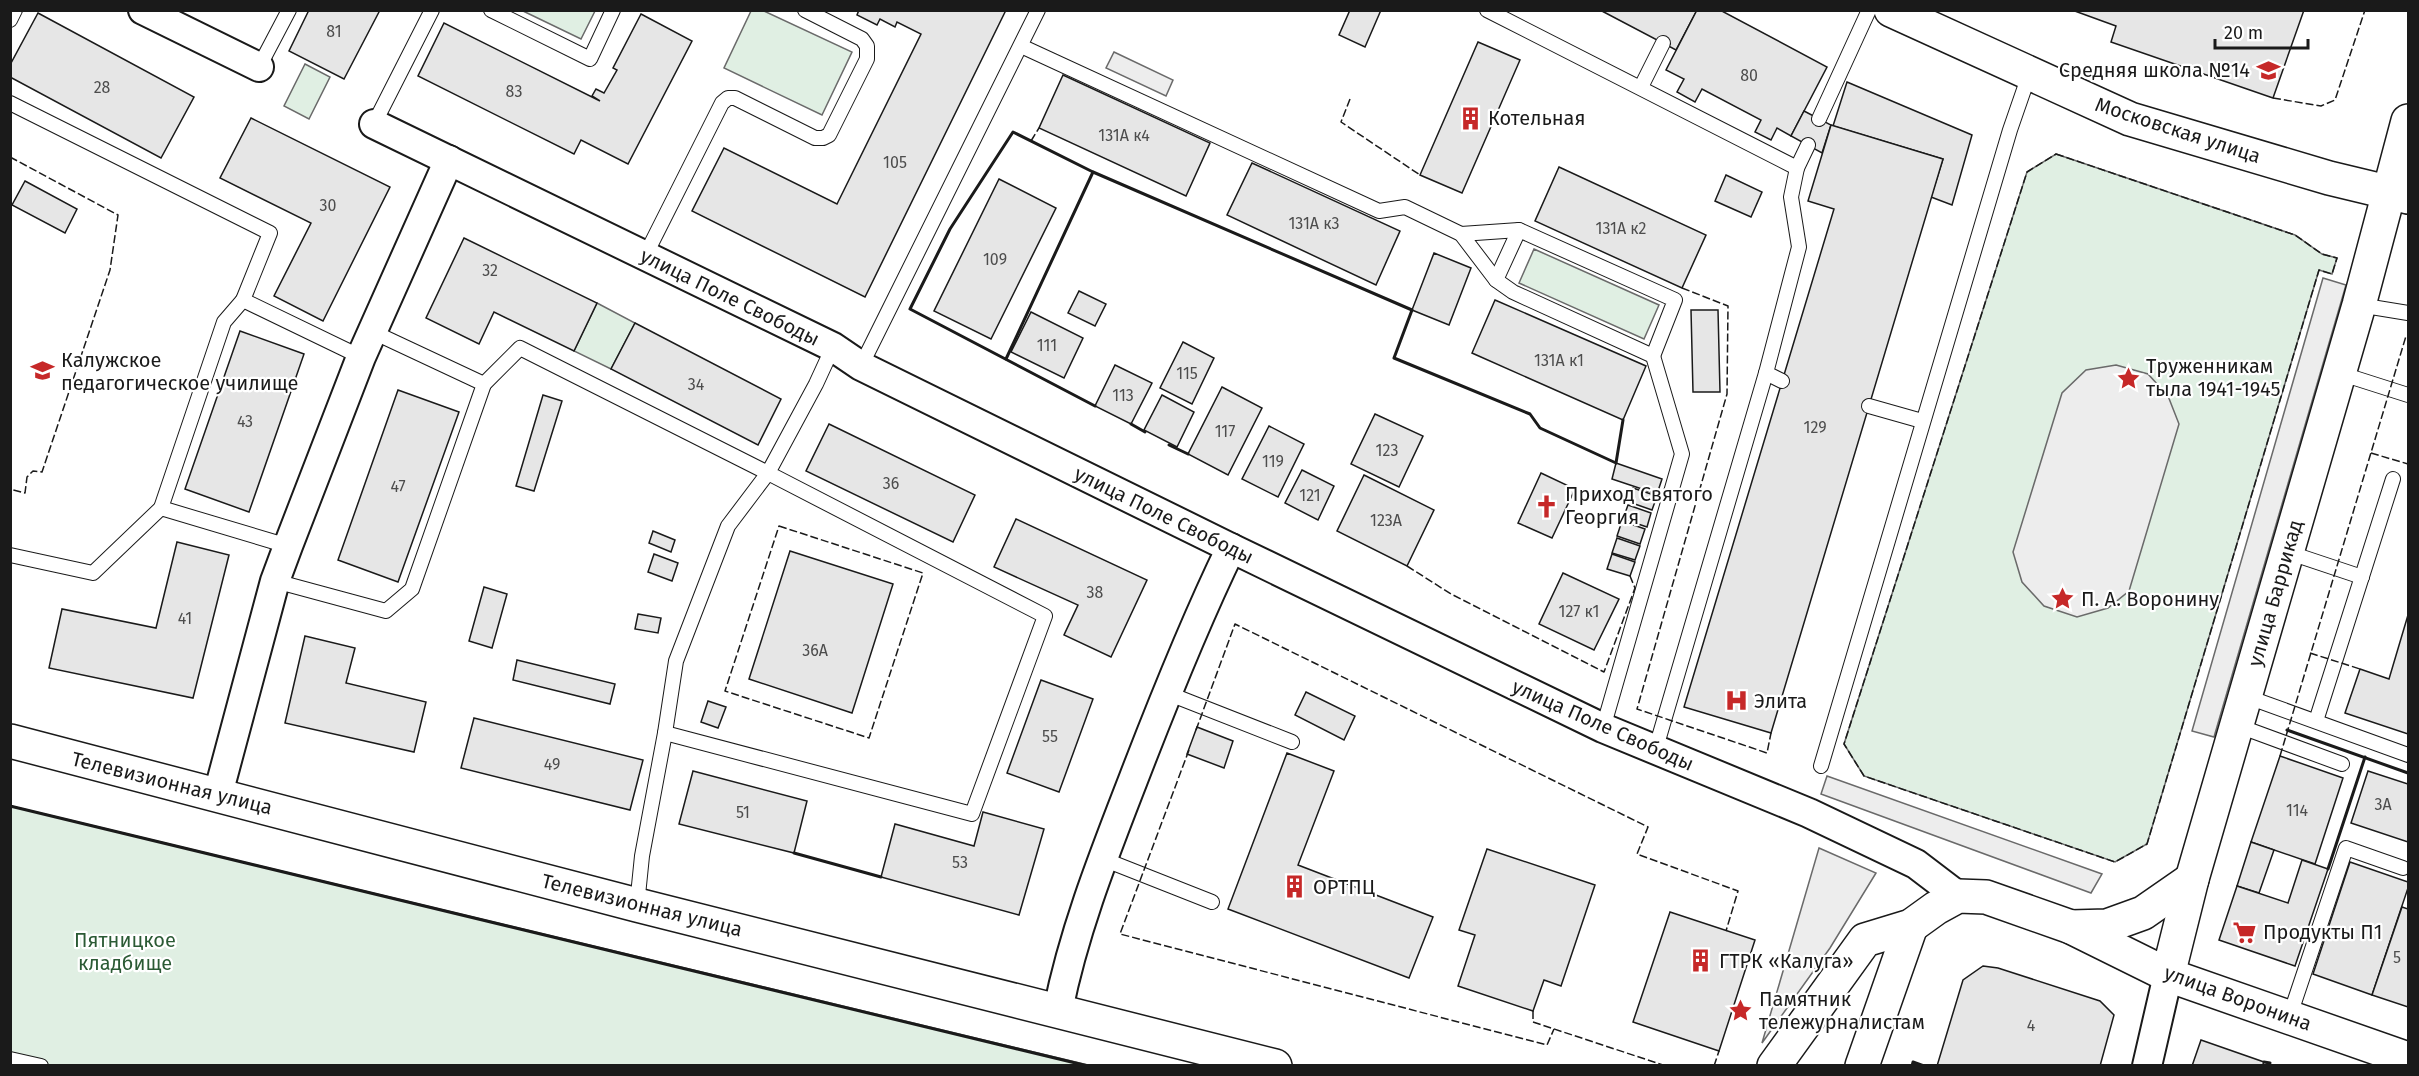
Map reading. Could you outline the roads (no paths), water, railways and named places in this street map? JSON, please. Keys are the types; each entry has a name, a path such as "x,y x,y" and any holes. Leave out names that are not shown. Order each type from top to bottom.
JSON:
{"street":[{"path":"143,10 259,67"},
{"name":"Московская улица","path":"1891,10 1924,18 2029,75 2130,119 2398,195"},
{"name":"улица Баррикад","path":"2147,1065 2192,879 2359,305 2398,195 2409,121"},
{"name":"улица Поле Свободы","path":"374,124 833,347 861,366 1231,548 1603,728 1809,813 1916,864 1935,910"},
{"path":"218,794 275,581 367,345 449,160"},
{"path":"1058,1010 1068,960 1103,859 1167,693 1231,548"},
{"name":"Телевизионная улица","path":"10,741 637,905 1275,1065"},
{"path":"1774,1065 1864,940 1935,910 1986,897 2071,927 2108,926 2143,913 2192,879"},
{"path":"1862,1065 1935,910"},
{"name":"улица Воронина","path":"2071,927 2169,975 2409,1059"}],"lane":[{"path":"10,20 15,10"},
{"path":"259,67 288,10"},
{"path":"374,124 432,10"},
{"path":"491,10 590,59 613,10"},
{"path":"645,256 722,103 728,98 735,98 815,138 829,135 867,59 867,46 862,39 805,10"},
{"path":"861,366 1038,10"},
{"path":"1487,10 1797,168"},
{"path":"1819,119 1869,10"},
{"path":"1641,87 1662,43"},
{"path":"1021,46 1379,211 1405,207 1461,234 1496,280 1513,292 1653,356"},
{"path":"1821,766 2006,141 2029,75"},
{"path":"10,103 270,233 243,300 224,322 161,508 93,573 10,555"},
{"path":"1655,751 1766,373 1799,247 1791,197 1797,168 1808,145"},
{"path":"1461,234 1519,230 1675,300 1653,356 1682,454 1603,728"},
{"path":"1496,280 1519,230"},
{"path":"243,300 484,384"},
{"path":"2359,305 2409,313"},
{"path":"637,905 642,856 676,661 728,526 768,473 816,384 833,347"},
{"path":"275,581 386,611 412,589 484,384 520,348 1045,616 972,814 664,733"},
{"path":"1766,373 1782,381"},
{"path":"2339,373 2409,395"},
{"path":"1869,406 1922,421"},
{"path":"2316,722 2393,479"},
{"path":"161,508 288,546"},
{"path":"2287,552 2362,576"},
{"path":"1167,693 1292,742"},
{"path":"2241,711 2316,722 2409,754"},
{"path":"2241,711 2342,764"},
{"path":"2289,1018 2346,848 2403,868"},
{"path":"1103,859 1212,902"},
{"path":"10,1059 41,1065"}],"place":[{"name":"Средняя школа №14","path":"2268,70"},
{"name":"Котельная","path":"1470,118"},
{"name":"Калужское педагогическое училище","path":"43,371"},
{"name":"Труженникам тыла 1941-1945","path":"2128,378"},
{"name":"Приход Святого Георгия","path":"1547,506"},
{"name":"П. А. Воронину","path":"2063,599"},
{"name":"Элита","path":"1736,701"},
{"name":"ОРТПЦ","path":"1295,887"},
{"name":"Продукты П1","path":"2245,932"},
{"name":"ГТРК «Калуга»","path":"1701,961"},
{"name":"Памятник тележурналистам","path":"1741,1010"}],"park label":[{"name":"Пятницкое кладбище","path":"125,952"}]}
